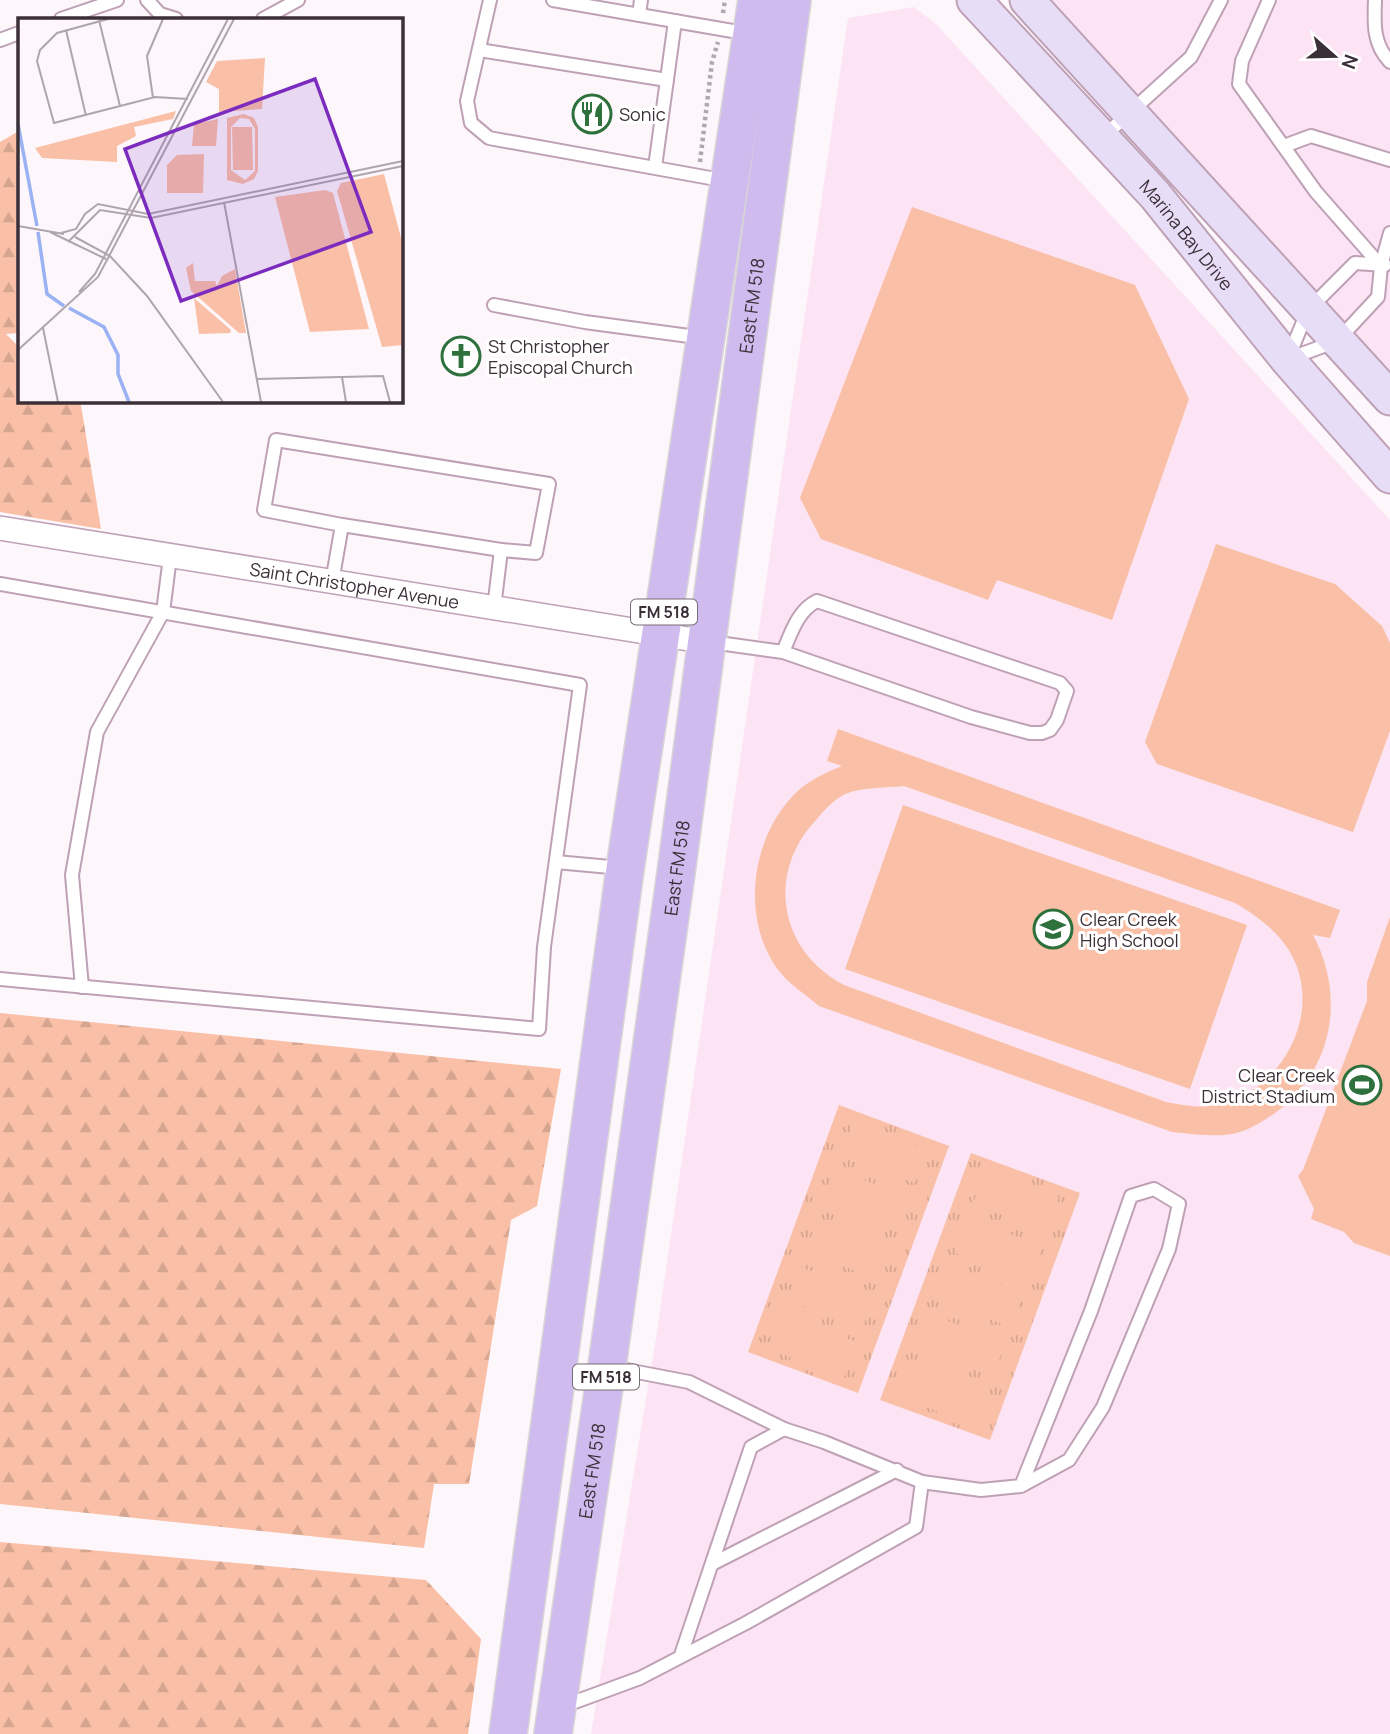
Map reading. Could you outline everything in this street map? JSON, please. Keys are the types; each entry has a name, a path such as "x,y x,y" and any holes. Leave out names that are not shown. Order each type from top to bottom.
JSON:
{"main road":[{"name":"East FM 518","path":"555,1721 676,873 792,0"},
{"name":"Marina Bay Drive","path":"974,0 1155,195 1287,359 1390,476"},
{"path":"1027,0 1390,398"},
{"name":"FM 518","path":"508,1734 515,1698 625,869 754,10"},
{"path":"625,869 676,873"},
{"path":"559,1365 607,1366"},
{"path":"515,1698 555,1721"}],"street":[{"name":"Saint Christopher Avenue","path":"0,528 707,642"}],"lane":[{"path":"74,0 79,13"},
{"path":"64,18 117,0"},
{"path":"147,0 160,14 173,18"},
{"path":"265,18 298,0"},
{"path":"490,0 467,101 471,123 489,138 728,181"},
{"path":"552,0 675,21 754,10"},
{"path":"639,15 641,0"},
{"path":"1102,137 1191,57 1221,0"},
{"path":"1269,0 1242,61 1239,83 1316,192 1386,265"},
{"path":"1375,0 1375,37 1380,51 1390,62"},
{"path":"655,167 675,21"},
{"path":"0,40 18,33"},
{"path":"479,50 667,80"},
{"path":"1284,146 1311,136 1390,160"},
{"path":"1287,359 1336,341 1378,298 1390,233"},
{"path":"1287,359 1308,310 1355,263 1386,265"},
{"path":"494,305 585,322 704,338"},
{"path":"276,440 549,484 536,553 501,550 264,510 276,440"},
{"path":"332,582 342,525"},
{"path":"494,608 501,550"},
{"path":"82,987 72,875 97,732 163,612 170,557"},
{"path":"0,584 580,685 544,947 539,1029 0,979"},
{"path":"707,642 783,652 971,716 1030,733 1050,730 1057,720 1067,691 1060,683 817,601 807,606 791,632 783,652"},
{"path":"556,862 625,869"},
{"path":"607,1366 688,1382 784,1429 824,1441 922,1482 981,1490 1021,1486 1069,1460 1103,1407 1171,1237 1179,1204 1154,1189 1131,1195 1091,1311 1021,1486"},
{"path":"681,1656 751,1447 784,1429"},
{"path":"712,1564 897,1470"},
{"path":"555,1721 746,1623 916,1527 922,1482"}],"shaded area":[{"path":"1052,0 1390,0 1390,375 1061,18"},
{"name":"Clear Creek High School","path":"914,7 936,24 1390,520 1390,1734 591,1734 656,1338 848,18"}],"green space":[{"path":"18,132 18,333 6,334 18,346 18,402 78,402 81,405 101,529 0,512 0,142"},
{"path":"912,207 1135,285 1189,399 1112,620 997,580 988,600 821,539 800,498"},
{"path":"1216,544 1335,584 1382,626 1390,643 1390,731 1353,832 1157,764 1145,742"},
{"path":"838,729 1340,910 1330,938 1313,935 1323,958 1331,1007 1321,1054 1310,1076 1295,1096 1275,1113 1244,1131 1217,1135 1172,1132 819,1006 779,971 766,950 755,902 761,852 770,828 783,807 800,789 842,766 827,761","holes":["904,786 1235,903 1263,922 1280,938 1293,957 1302,990 1301,1014 1285,1057 1270,1075 1252,1090 1231,1101 1198,1106 1166,1102 844,985 822,970 805,952 793,931 787,909 786,886 790,862 801,840 834,802 845,794 859,790"]},
{"path":"903,805 1247,925 1190,1089 845,969"},
{"name":"Clear Creek District Stadium","path":"1390,917 1390,1256 1354,1243 1344,1232 1311,1219 1314,1209 1298,1176 1303,1170 1367,1001 1367,982"},
{"path":"0,1013 561,1069 537,1206 511,1220 469,1484 434,1484 424,1548 0,1504"},
{"path":"839,1105 949,1146 858,1393 748,1352"},
{"path":"853,1122 928,1149 915,1183 841,1156"},
{"path":"971,1153 1080,1193 990,1440 880,1400"},
{"path":"835,1170 910,1197 897,1231 823,1204"},
{"path":"985,1170 1059,1197 1047,1231 973,1204"},
{"path":"818,1218 892,1245 879,1279 805,1252"},
{"path":"967,1218 1042,1246 1029,1280 955,1253"},
{"path":"949,1266 1023,1293 1011,1327 937,1300"},
{"path":"800,1267 875,1294 862,1328 788,1301"},
{"path":"782,1315 857,1342 844,1377 770,1350"},
{"path":"931,1315 1006,1342 993,1376 919,1349"},
{"path":"914,1363 988,1390 976,1425 901,1398"},
{"path":"0,1542 426,1580 481,1639 468,1734 0,1734"}],"place":[{"name":"Sonic","path":"592,114"},
{"name":"St Christopher Episcopal Church","path":"461,356"},
{"name":"Clear Creek High School","path":"1053,929"},
{"name":"Clear Creek District Stadium","path":"1362,1085"}]}
